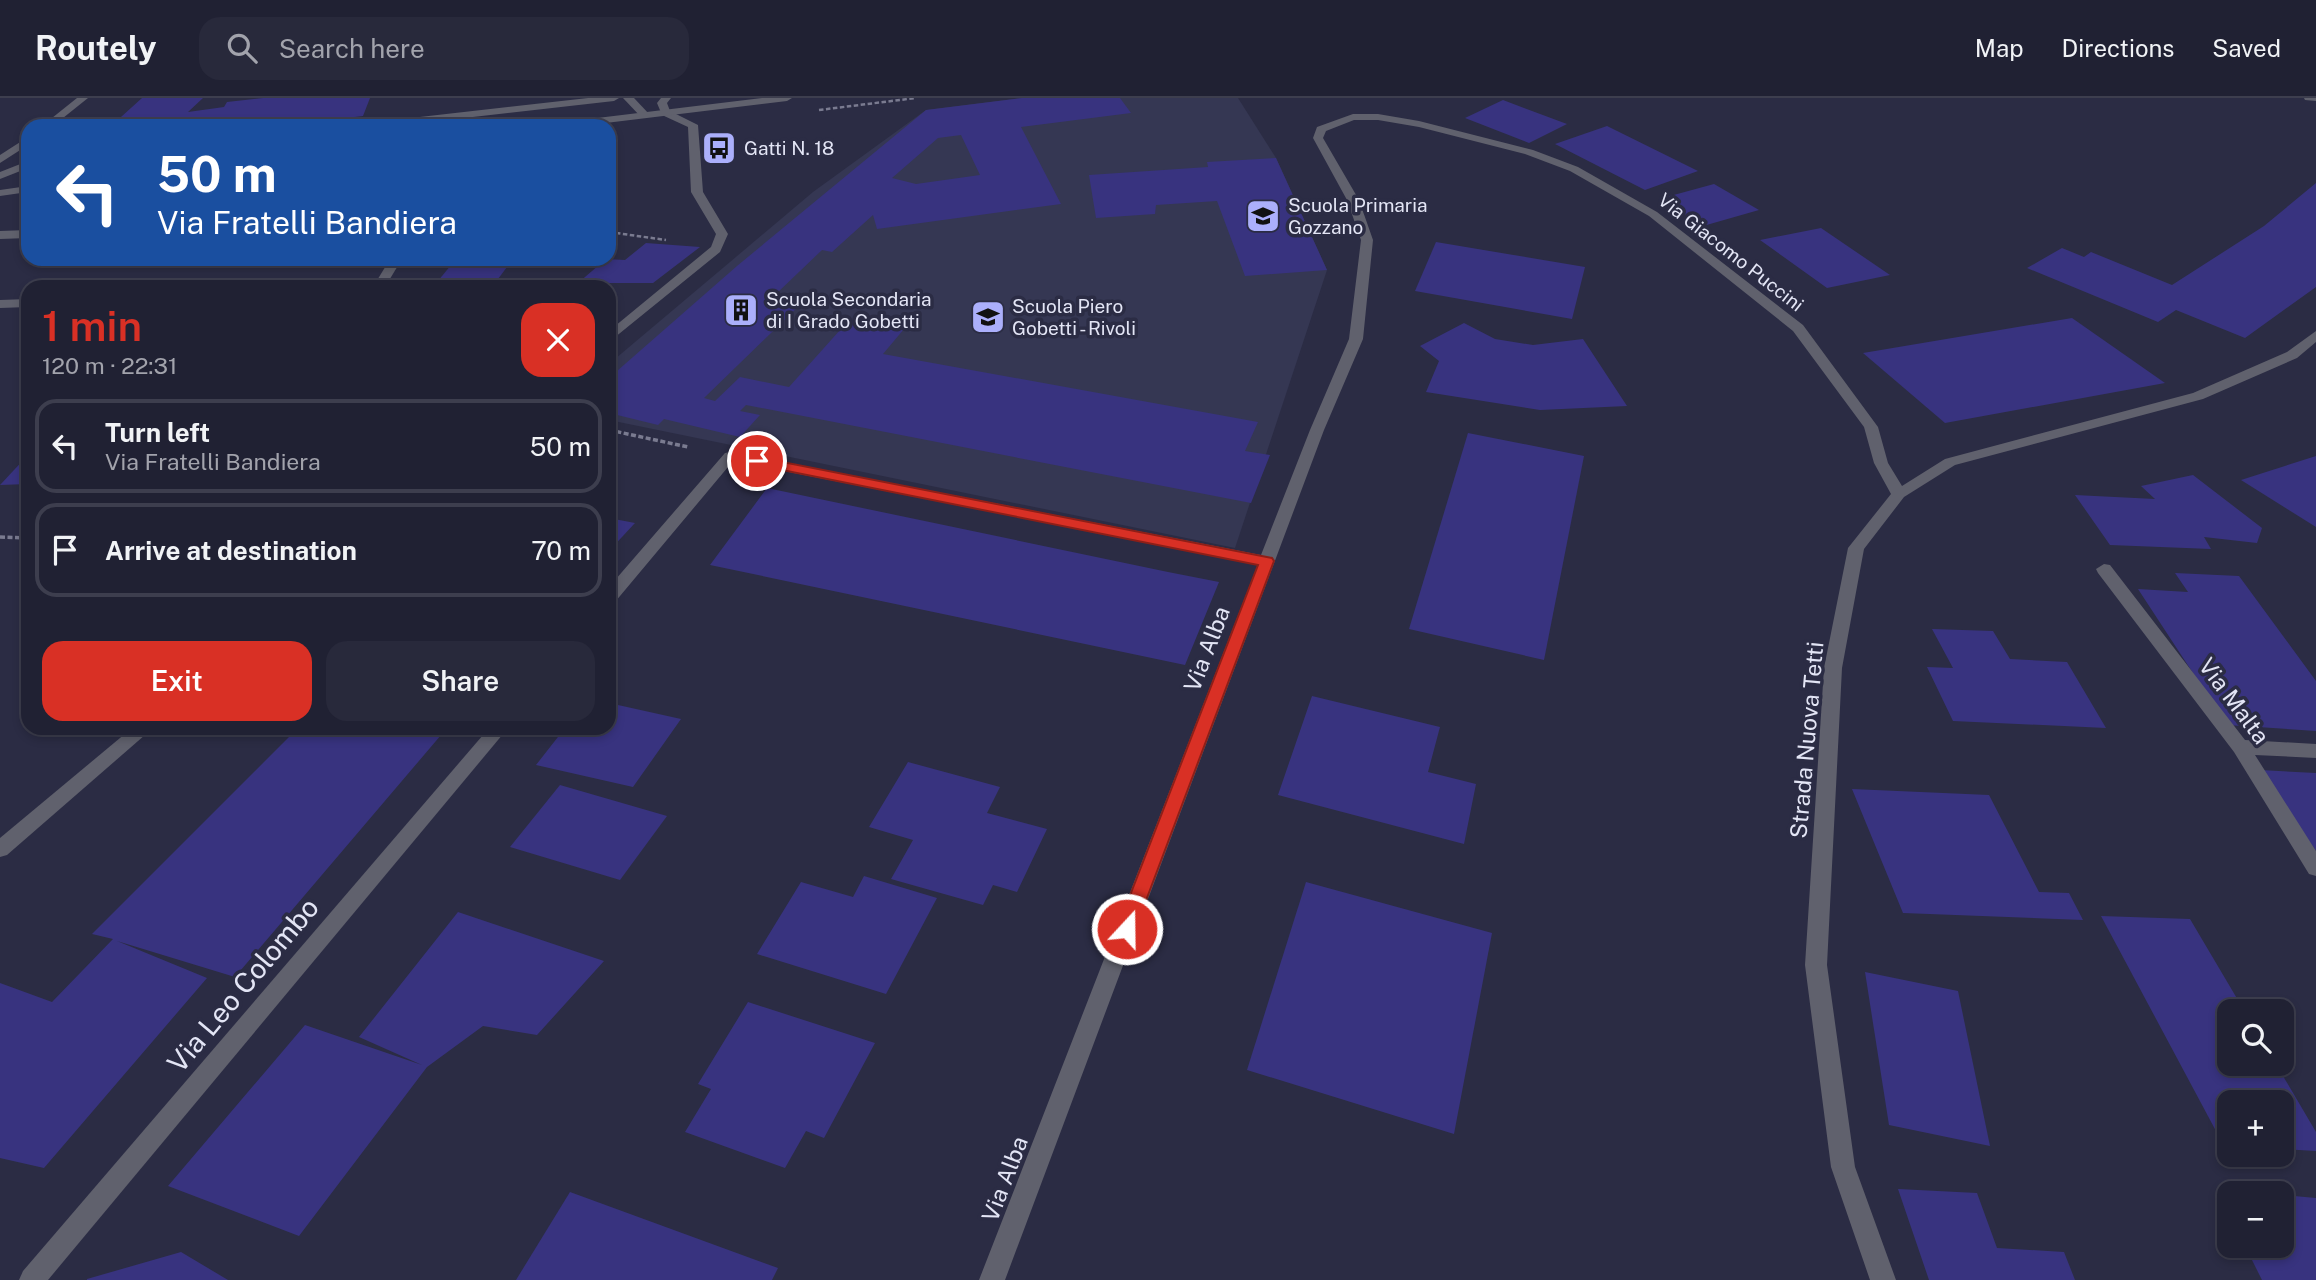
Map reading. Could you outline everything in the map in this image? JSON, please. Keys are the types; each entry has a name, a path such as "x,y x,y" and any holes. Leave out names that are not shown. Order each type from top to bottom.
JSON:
{"street":[{"path":"56,119 83,98"},
{"path":"434,119 614,98"},
{"path":"628,98 645,115"},
{"path":"616,332 716,249 722,234 697,192 693,125 666,113 662,103 666,98"},
{"path":"613,119 787,98"},
{"path":"2309,98 2316,98"},
{"name":"Via Alba","path":"992,1280 1267,561 1356,340 1367,240 1353,200 1318,138 1321,130 1353,117 1378,117 1419,124"},
{"name":"Via Giacomo Puccini","path":"1419,124 1529,152 1574,169 1653,214 1690,241 1798,328 1871,428 1881,463 1899,494"},
{"path":"0,160 21,145"},
{"path":"0,176 21,167"},
{"path":"0,193 21,190"},
{"path":"0,236 21,234"},
{"path":"0,304 21,303"},
{"name":"Strada Nuova Tetti","path":"1884,1280 1843,1167 1816,965 1833,668 1856,548 1899,494 1950,462 2198,396 2292,355 2316,335"},
{"path":"616,590 730,456 1267,561"},
{"name":"Via Malta","path":"2104,569 2240,747 2316,868"},
{"path":"0,849 136,735"},
{"name":"Via Leo Colombo","path":"32,1280 493,735"},
{"path":"2240,747 2316,751"}],"path":[{"path":"616,432 730,456"},
{"path":"0,537 21,538"}],"shaded area":[{"name":"Scuola Piero Gobetti - Rivoli","path":"1022,98 1238,98 1276,158 1327,270 1235,548 616,421 616,358 813,192 926,110"}],"building":[{"path":"142,98 203,98 188,112 224,107 227,102 263,98 370,98 363,116 338,119 119,119"},
{"name":"Scuola Secondaria di I Grado Gobetti","path":"1022,98 1120,98 1131,113 1021,127 1061,204 877,229 873,215 832,252 822,250 776,294 805,300 704,398 715,401 740,377 789,387 849,320 904,329 883,354 1258,422 1245,451 1270,455 1251,503 746,405 740,411 760,415 740,437 664,419 658,425 616,415 616,372 737,266 926,110","holes":["961,135 980,175 916,184 892,178 938,138"]},
{"path":"1503,100 1567,124 1529,143 1465,118"},
{"path":"1607,126 1698,171 1645,190 1555,144"},
{"name":"Scuola Primaria Gozzano","path":"1276,158 1327,270 1245,276 1217,201 1156,205 1155,214 1096,218 1089,175 1208,167 1207,162"},
{"path":"2316,183 2316,287 2245,338 2176,310 2158,322 2027,268 2062,248 2084,257 2091,252 2172,285 2264,226"},
{"path":"1714,184 1759,210 1703,226 1659,199"},
{"path":"1821,228 1890,275 1827,288 1760,240"},
{"path":"1436,242 1585,267 1572,319 1415,291"},
{"path":"646,243 700,247 653,283 582,280 598,266 616,266 616,260 625,260"},
{"path":"450,266 508,266 497,280 439,280"},
{"path":"2072,318 2165,383 1945,423 1863,353"},
{"path":"1464,323 1495,339 1533,345 1583,339 1627,406 1540,410 1426,392 1439,361 1420,346"},
{"path":"1468,433 1584,456 1544,660 1409,629"},
{"path":"2316,456 2316,527 2241,480"},
{"path":"21,462 21,484 0,485"},
{"path":"2193,475 2262,528 2257,543 2204,537 2211,549 2110,545 2075,495 2155,499 2141,486"},
{"path":"767,488 1219,582 1185,665 710,565"},
{"path":"616,519 635,523 616,543"},
{"path":"2175,573 2239,576 2316,681 2316,731 2227,725 2138,589 2188,592"},
{"path":"1932,629 1993,631 2010,659 2067,662 2106,728 1953,721 1927,667 1953,668"},
{"path":"1312,696 1440,727 1428,772 1476,784 1464,844 1278,795"},
{"path":"616,705 681,719 633,787 536,765 560,735 616,735"},
{"path":"291,735 441,735 235,977 117,941 207,978 44,1168 0,1158 0,983 52,1002 113,939 92,934"},
{"path":"908,762 1000,787 987,813 1047,829 1017,892 993,885 983,905 891,879 913,840 869,827"},
{"path":"2260,770 2316,773 2316,851"},
{"path":"560,785 667,816 620,880 510,847"},
{"path":"1852,789 1989,795 2039,892 2069,893 2083,920 1903,913"},
{"path":"864,876 937,898 886,994 757,954 801,882 853,897"},
{"path":"1306,882 1492,933 1454,1134 1247,1070"},
{"path":"458,912 604,961 537,1035 483,1026 427,1067 299,1236 168,1186 305,1025 422,1065 359,1037"},
{"path":"2101,916 2190,919 2237,999 2217,999 2217,1076 2283,1076 2291,1090 2217,1090 2217,1133"},
{"path":"1865,972 1958,991 1990,1146 1889,1125"},
{"path":"748,1002 875,1043 824,1138 806,1131 785,1168 685,1132 711,1089 698,1084"},
{"path":"2294,1095 2316,1132 2316,1151 2294,1150"},
{"path":"1898,1189 1977,1193 1997,1248 2064,1252 2075,1280 1929,1280"},
{"path":"570,1192 778,1268 772,1280 516,1280"},
{"path":"2294,1196 2316,1198 2316,1280 2262,1280 2251,1258 2294,1258"},
{"path":"181,1252 228,1280 87,1280 87,1279"}],"place":[{"name":"Gatti N. 18","path":"719,148"},
{"name":"Scuola Primaria Gozzano","path":"1263,216"},
{"name":"Scuola Secondaria di I Grado Gobetti","path":"741,310"},
{"name":"Scuola Piero Gobetti - Rivoli","path":"988,317"}],"route":[{"path":"757,461 1267,561 1127,929"}]}
